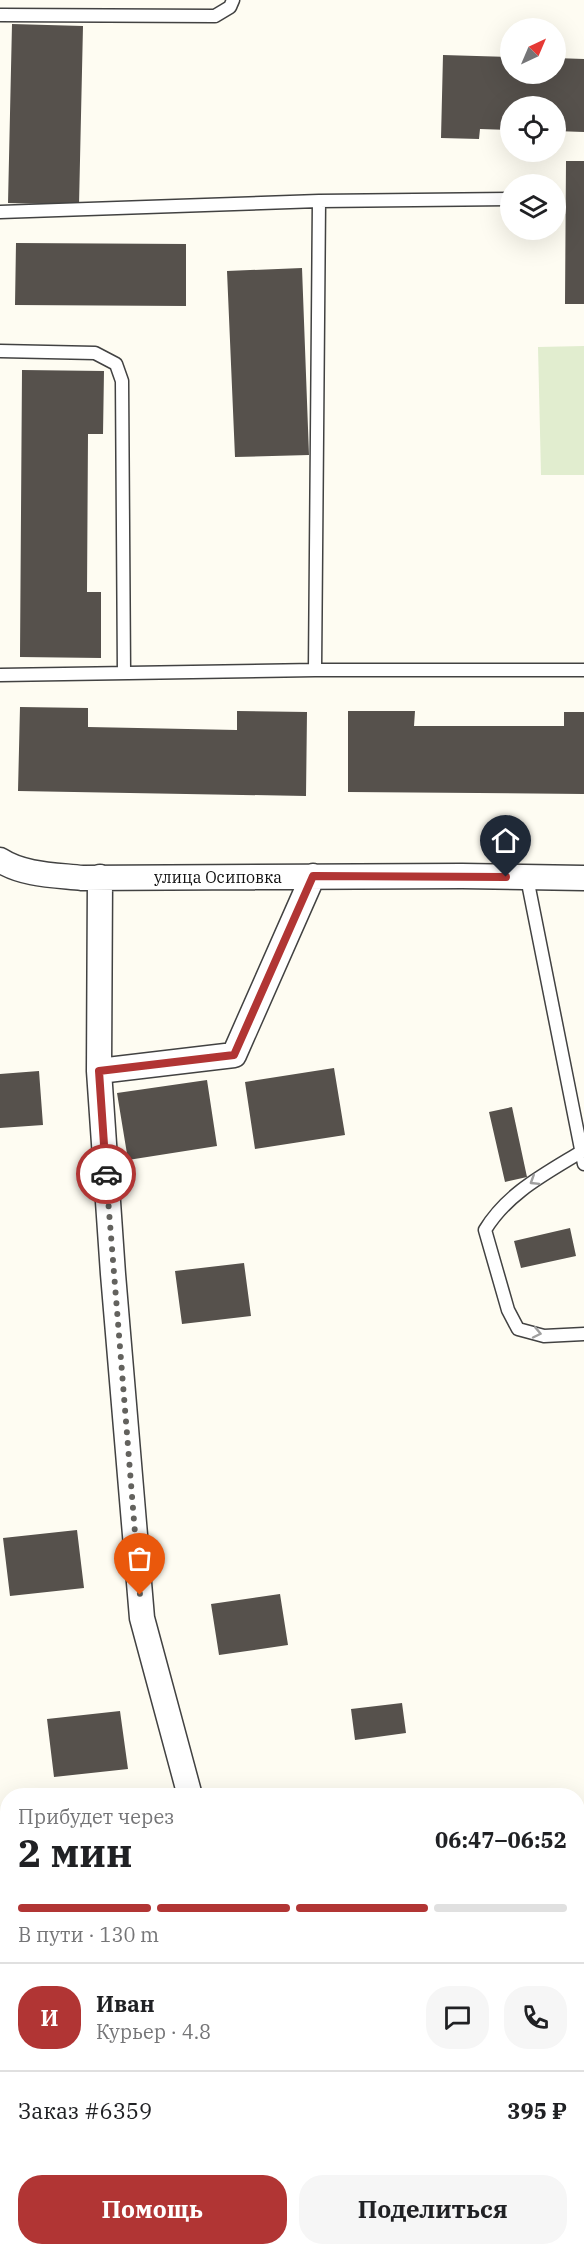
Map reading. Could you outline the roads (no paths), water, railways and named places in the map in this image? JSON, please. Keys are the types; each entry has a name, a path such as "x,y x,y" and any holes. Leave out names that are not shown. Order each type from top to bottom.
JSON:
{"street":[{"name":"улица Осиповка","path":"0,860 10,866 39,874 82,879 313,876 584,878"},
{"path":"99,1071 234,1055 313,876"},
{"path":"100,877 99,1071 114,1286 142,1618 188,1788"}],"lane":[{"path":"0,15 215,16 230,7 233,0"},
{"path":"0,212 319,201 500,199"},
{"path":"315,670 319,201"},
{"path":"0,351 95,354 116,364 122,381 124,673"},
{"path":"0,675 315,670 584,670"},
{"path":"527,878 583,1155 517,1192 497,1210 485,1230 508,1310 518,1329 544,1336 584,1334"}]}
